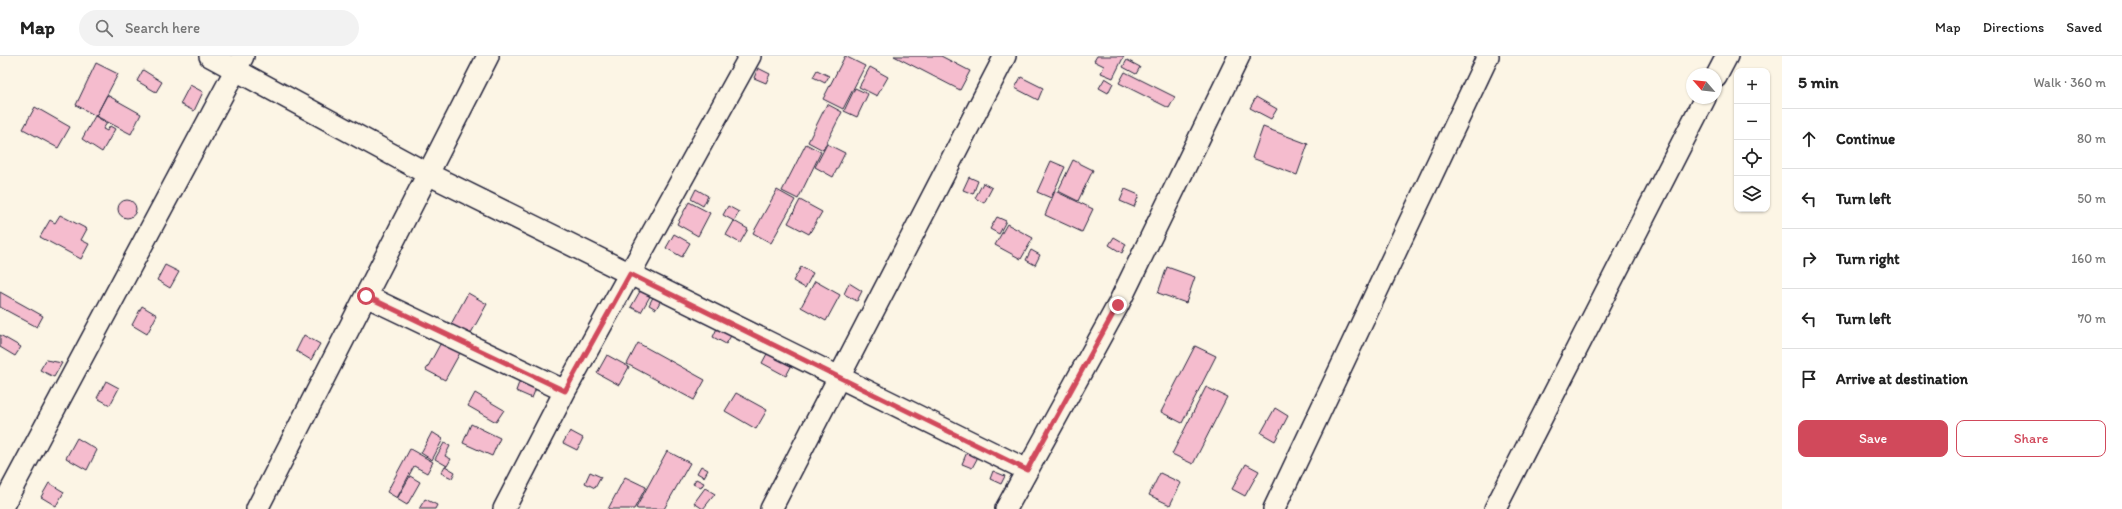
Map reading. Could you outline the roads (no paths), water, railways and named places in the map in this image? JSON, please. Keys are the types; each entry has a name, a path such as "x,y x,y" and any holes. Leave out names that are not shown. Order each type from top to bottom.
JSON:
{"street":[{"path":"210,56 239,63 428,174 1027,470"},
{"path":"256,509 488,56"},
{"path":"504,509 565,391 750,56"},
{"path":"771,509 1005,56"},
{"path":"1006,509 1118,305 1239,56"},
{"path":"1274,509 1488,56"},
{"path":"1721,68 1727,56"},
{"path":"1,509 239,63"},
{"path":"1495,509 1702,104"},
{"path":"366,296 565,391"}]}
